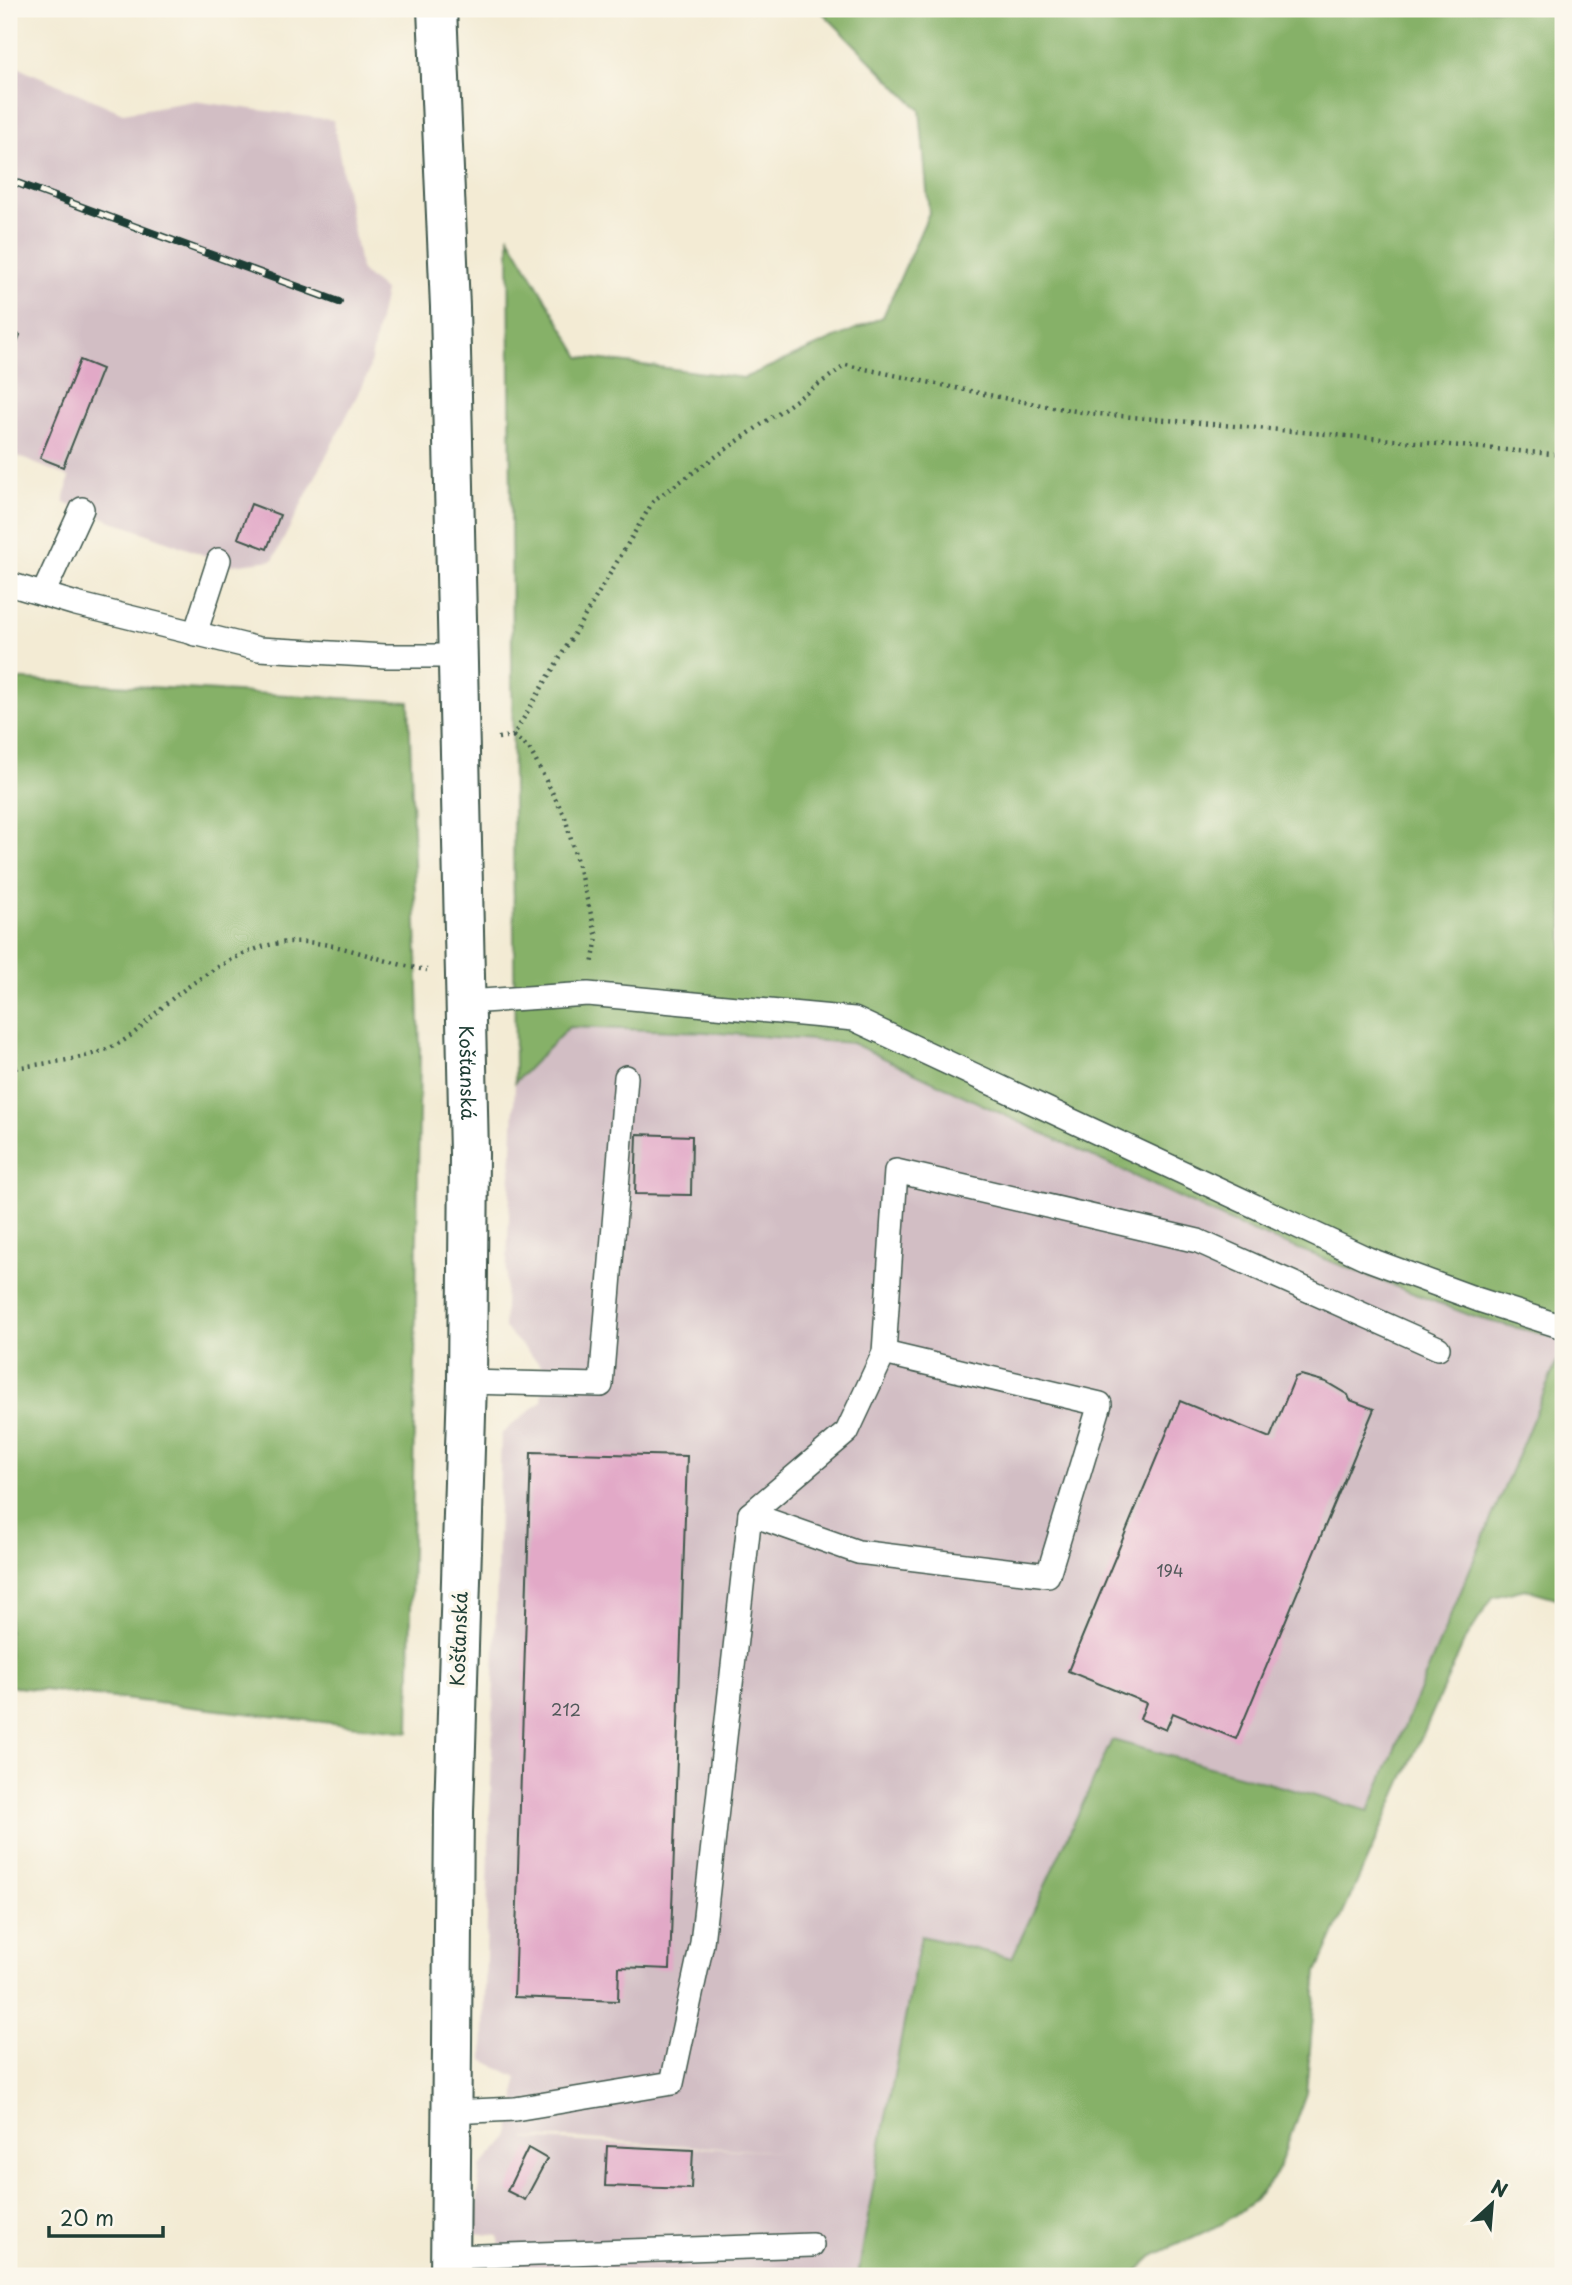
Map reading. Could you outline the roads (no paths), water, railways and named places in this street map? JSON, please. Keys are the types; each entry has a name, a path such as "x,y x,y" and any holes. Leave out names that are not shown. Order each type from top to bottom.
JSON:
{"street":[{"name":"Košťanská","path":"437,9 450,307 469,1154 467,1382 454,1812 450,2267"}],"lane":[{"path":"43,594 82,509"},
{"path":"195,634 219,560"},
{"path":"9,584 259,649 385,656 458,656"},
{"path":"467,988 588,994 854,1019 1368,1259 1479,1300 1563,1327"},
{"path":"467,1382 601,1385 626,1077"},
{"path":"451,2112 515,2109 672,2084 702,1943 750,1514 847,1432 884,1353 896,1171 1198,1241 1438,1348"},
{"path":"750,1514 859,1552 1048,1575 1100,1404 884,1353"},
{"path":"450,2267 812,2245"}],"railway":[{"path":"9,180 339,302"}]}
